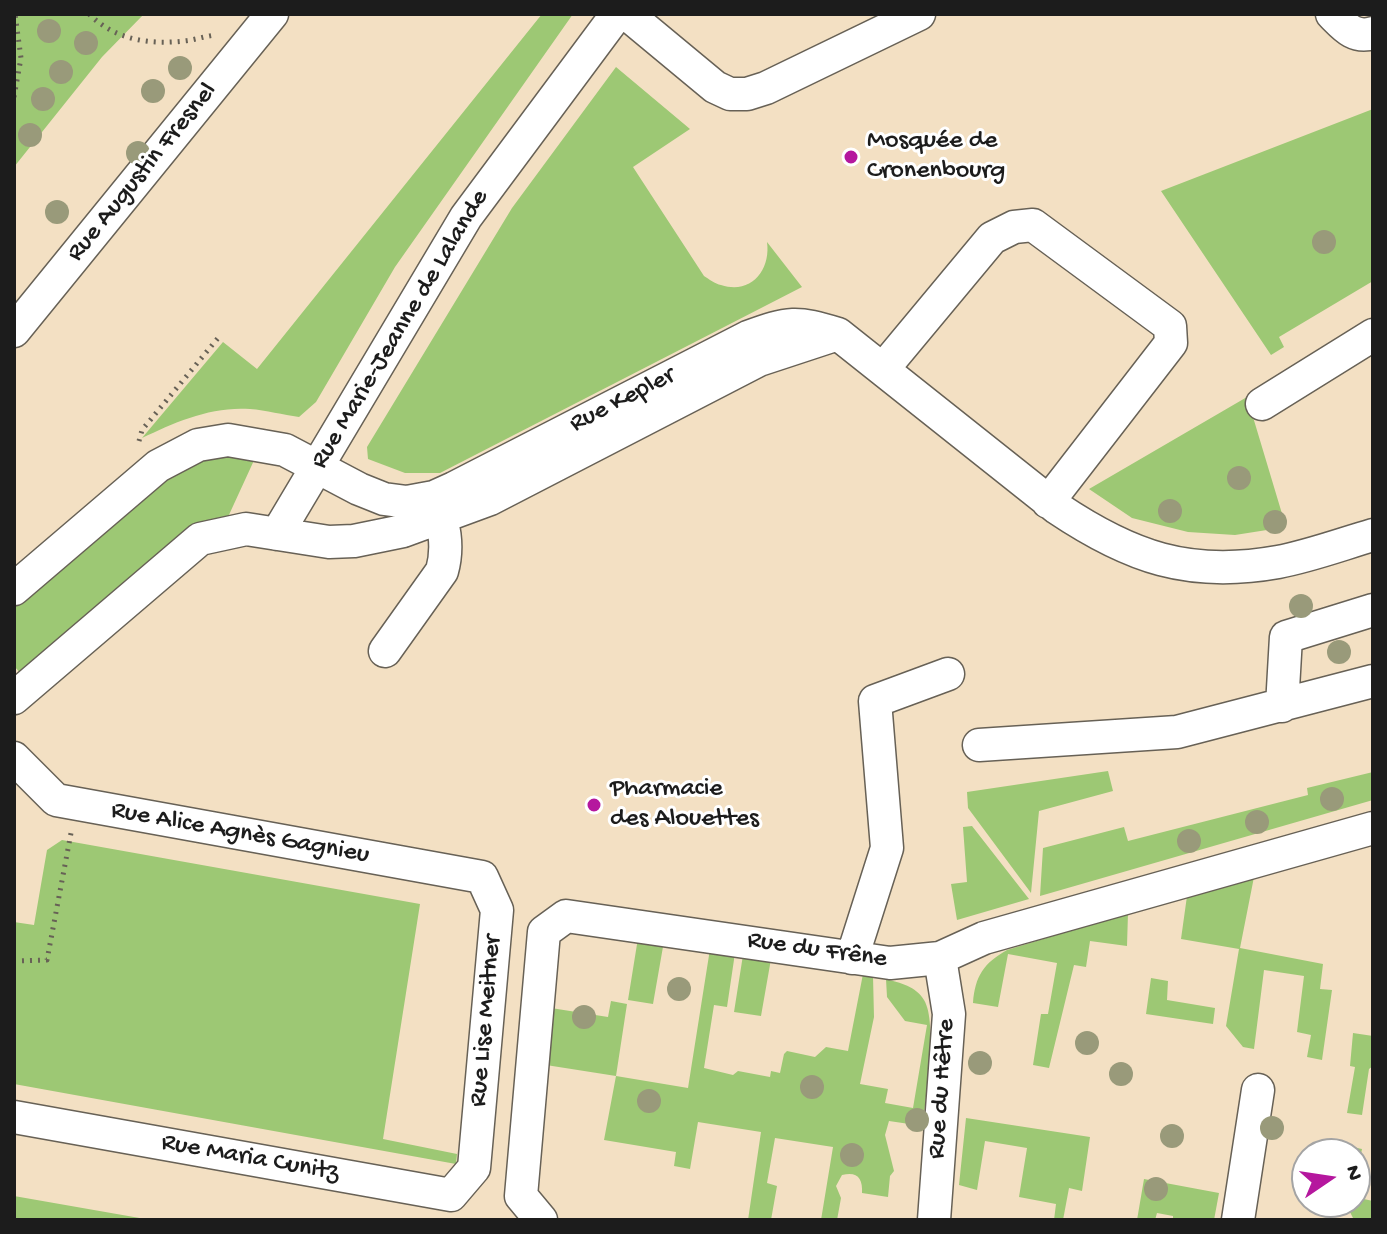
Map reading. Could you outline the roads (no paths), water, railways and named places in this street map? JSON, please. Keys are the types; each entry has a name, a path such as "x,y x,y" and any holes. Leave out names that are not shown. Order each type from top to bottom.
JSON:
{"street":[{"name":"Rue Augustin Fresnel","path":"14,331 272,14"},
{"name":"Rue Marie-Jeanne de Lalande","path":"277,534 466,217 617,14"},
{"path":"627,14 715,87 730,94 747,94 789,79 919,14"},
{"path":"1332,14 1349,32 1373,33"},
{"path":"883,369 992,238 1014,227 1033,225 1170,326 1171,343 1053,505"},
{"name":"Rue Kepler","path":"438,506 490,499 759,360 838,334 1053,505 1120,547 1154,558 1210,567 1280,562 1373,535"},
{"path":"1262,404 1373,335"},
{"path":"14,589 158,466 198,445 228,440 285,450 384,499 438,506"},
{"path":"14,698 200,539 246,529 318,541 354,541 403,531 438,506"},
{"path":"385,651 442,571 446,556 438,506"},
{"path":"1282,706 1286,637 1373,610"},
{"path":"852,958 887,848 875,701 948,674"},
{"path":"979,745 1177,732 1373,681"},
{"name":"Rue Alice Agnès Gagnieu","path":"14,758 56,800 482,877"},
{"name":"Rue du Frêne","path":"541,1220 521,1196 544,932 566,916 890,963 940,958 984,938 1373,828"},
{"name":"Rue Lise Meitner","path":"474,1168 497,910 482,877"},
{"name":"Rue du Hêtre","path":"934,1220 949,1014 940,958"},
{"path":"1238,1220 1258,1090"},
{"name":"Rue Maria Cunitz","path":"14,1117 451,1195 474,1168"}],"place":[{"name":"Mosquée de Cronenbourg","path":"851,157"},
{"name":"Pharmacie des Alouettes","path":"594,805"}]}
